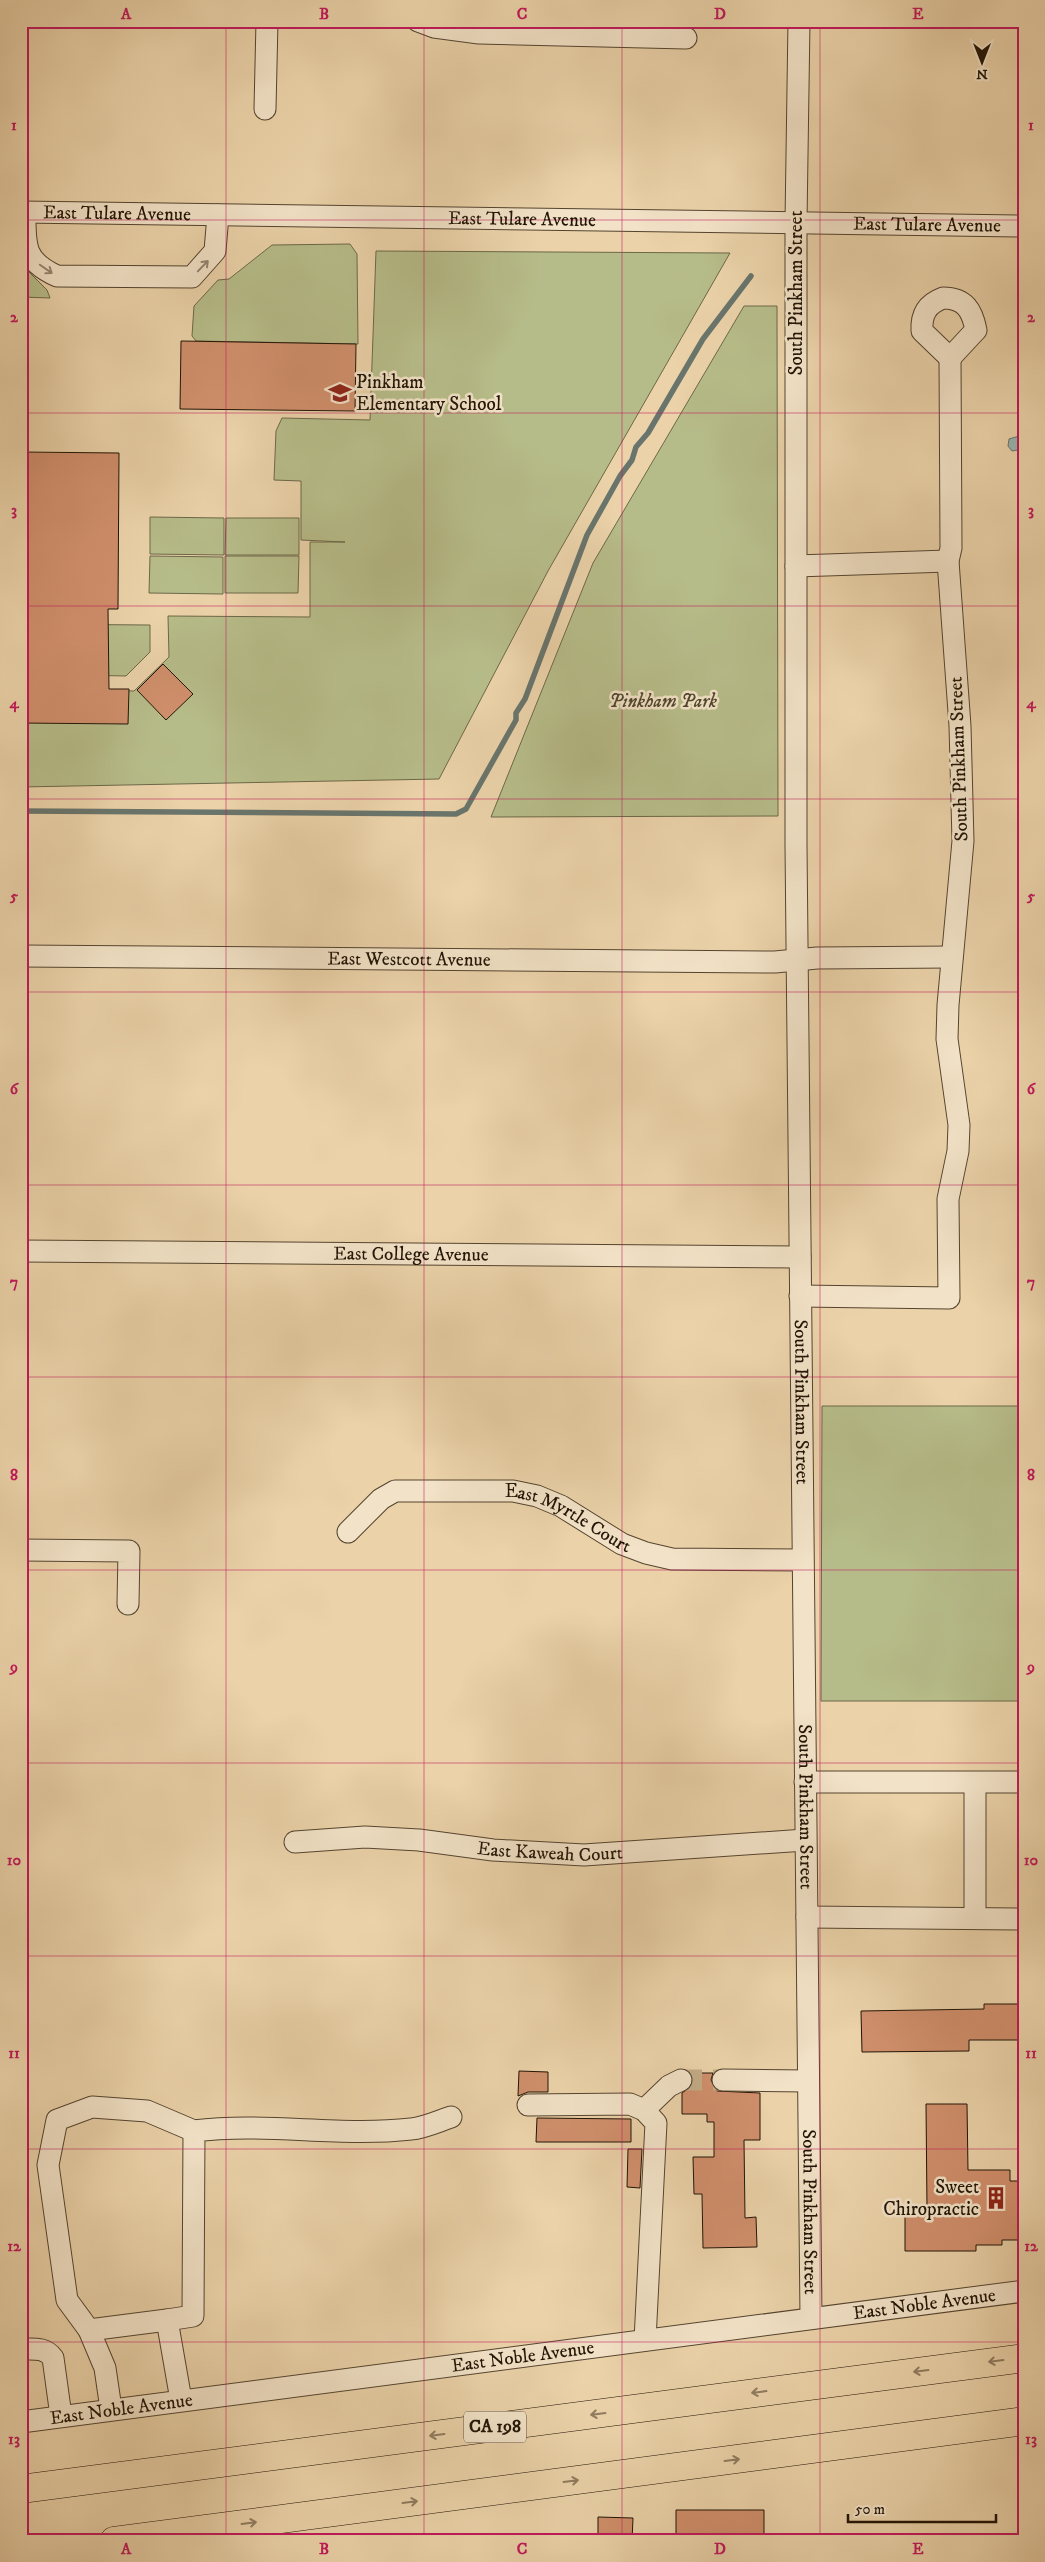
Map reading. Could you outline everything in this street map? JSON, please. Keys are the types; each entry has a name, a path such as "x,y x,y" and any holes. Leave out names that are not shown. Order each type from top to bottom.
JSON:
{"highway":[{"name":"CA 198","path":"21,2489 1024,2358"},
{"path":"114,2541 1024,2422"}],"street":[{"path":"265,109 267,21"},
{"path":"418,21 434,28 479,33 686,38"},
{"name":"South Pinkham Street","path":"799,21 796,222 797,960 811,2318"},
{"path":"23,212 25,244 28,253 41,266 57,276 192,277 215,250 218,215"},
{"name":"East Tulare Avenue","path":"23,212 1024,226"},
{"name":"South Pinkham Street","path":"800,1296 949,1298 948,1199 958,1151 959,1125 947,1039 962,841 960,726 948,561 952,548 950,358"},
{"path":"796,566 948,561"},
{"name":"East Westcott Avenue","path":"21,956 765,962 797,960"},
{"path":"797,960 817,958 952,957"},
{"name":"East College Avenue","path":"21,1251 800,1257"},
{"name":"East Myrtle Court","path":"348,1532 381,1499 395,1491 513,1491 537,1496 562,1506 622,1544 672,1560 802,1560"},
{"path":"21,1550 129,1551 128,1604"},
{"path":"804,1782 1024,1782"},
{"path":"975,1783 975,1918"},
{"name":"East Kaweah Court","path":"295,1842 365,1837 419,1840 493,1850 584,1855 805,1840"},
{"path":"807,1917 1024,1919"},
{"path":"644,2110 669,2086 681,2080"},
{"path":"724,2080 808,2081"},
{"path":"528,2105 630,2104 644,2110 656,2123 645,2340"},
{"path":"111,2409 105,2368 89,2330 67,2300 48,2165 57,2120 92,2107 147,2111 194,2131 214,2128 317,2131 413,2129 451,2116"},
{"path":"89,2330 193,2316 194,2131"},
{"name":"East Noble Avenue","path":"21,2422 1024,2291"},
{"path":"167,2320 181,2400"},
{"path":"21,2349 40,2349 48,2352 53,2358 61,2416"}],"green space":[{"path":"350,244 357,254 358,344 196,341 192,336 194,306 218,280 229,279 272,245"},
{"path":"376,251 730,253 548,571 439,779 21,787 21,689 134,691 169,657 168,616 310,617 310,542 345,542 301,540 301,481 274,480 276,431 282,418 370,420"},
{"path":"21,264 47,290 50,298 21,297"},
{"name":"Pinkham Park","path":"744,306 777,306 778,816 491,817 593,563"},
{"path":"150,517 224,518 224,555 150,554"},
{"path":"226,518 299,518 299,555 225,555"},
{"path":"150,556 223,557 223,594 149,593"},
{"path":"225,556 299,556 298,593 225,593"},
{"path":"21,624 150,625 150,652 126,676 21,674"},
{"path":"822,1406 1024,1406 1024,1701 821,1701"}],"water":[{"path":"1024,429 1024,449 1012,451 1008,446 1009,439 1019,436"}],"building":[{"path":"181,341 356,344 355,411 180,409"},
{"path":"21,452 119,453 118,609 108,609 109,689 129,689 128,724 21,723"},
{"path":"163,664 193,694 166,720 137,690"},
{"path":"984,2004 1024,2004 1024,2040 969,2040 969,2051 862,2052 861,2011 984,2009"},
{"path":"519,2071 548,2072 548,2092 528,2092 518,2096"},
{"path":"691,2073 713,2073 711,2080 717,2091 760,2093 760,2140 744,2140 745,2218 756,2217 757,2247 703,2248 702,2194 694,2194 693,2157 714,2157 714,2122 707,2122 707,2114 682,2114 682,2093 692,2086"},
{"path":"926,2104 967,2104 968,2170 1010,2170 1010,2181 1024,2181 1024,2240 1002,2240 1002,2245 976,2245 976,2251 905,2251 905,2210 927,2209"},
{"path":"537,2118 631,2119 631,2142 536,2142"},
{"path":"628,2149 642,2149 640,2188 627,2187"},
{"path":"676,2510 764,2510 764,2541 676,2541"},
{"path":"598,2517 633,2518 632,2541 598,2541"}],"waterway":[{"path":"21,811 456,814 466,809 516,720 516,713 525,699 587,535 620,476 632,460 636,447 648,433 703,339 751,276"}],"tunnel":[{"path":"681,2080 723,2080"}],"place":[{"name":"Pinkham Elementary School","path":"340,393"},
{"name":"Sweet Chiropractic","path":"996,2198"}]}
